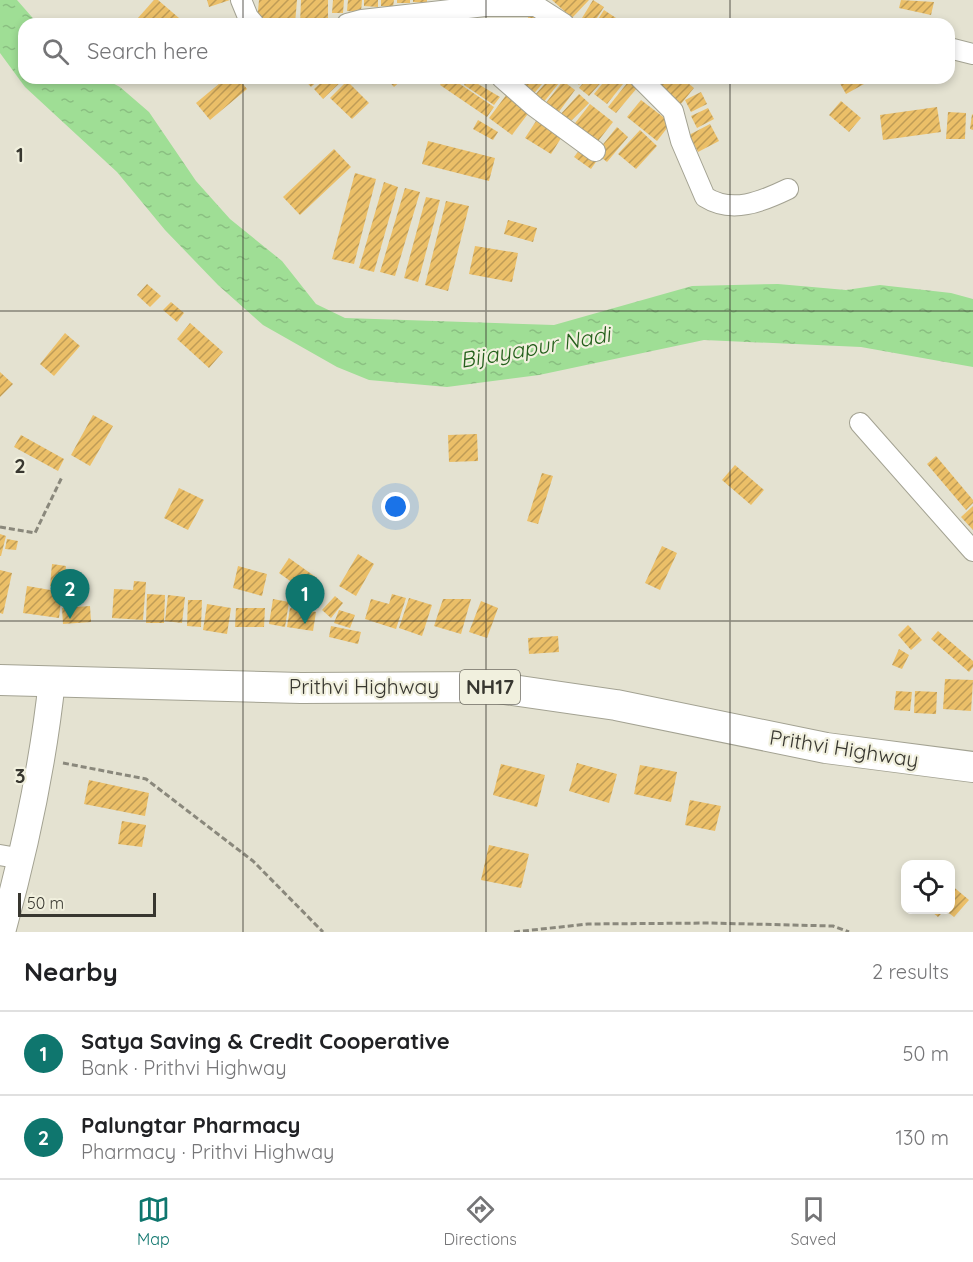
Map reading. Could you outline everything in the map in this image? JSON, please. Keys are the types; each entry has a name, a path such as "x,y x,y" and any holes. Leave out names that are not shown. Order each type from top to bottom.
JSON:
{"highway":[{"name":"Prithvi Highway","path":"0,680 301,688 491,687 616,705 826,748 973,767"}],"main road":[{"path":"3,932 11,857 45,752 52,680"}],"street":[{"path":"241,0 249,18"},
{"path":"425,18 457,17 485,6 536,6 555,18"},
{"path":"955,50 973,54"},
{"path":"509,84 535,107 595,151"},
{"path":"646,84 673,111 681,141 705,197 726,206 741,206 768,199 788,189"},
{"path":"860,423 973,550"}],"path":[{"path":"0,527 35,533 62,477"},
{"path":"60,774 63,763 146,779 253,861 323,932"},
{"path":"514,932 588,924 710,922 832,926 849,932"}],"water":[{"path":"0,0 17,0 33,18 18,18 18,77 0,53"},
{"name":"Bijayapur Nadi","path":"23,84 114,84 120,87 149,112 196,181 230,219 282,261 316,304 345,318 554,325 692,286 778,284 846,290 880,285 951,293 973,299 973,367 861,347 704,340 539,375 447,387 369,380 337,367 263,325 218,285 165,230 117,172"}],"building":[{"path":"154,0 158,0 179,18 138,18"},
{"path":"207,0 230,0 209,7"},
{"path":"259,0 297,0 296,18 257,18"},
{"path":"301,0 328,0 328,18 300,18"},
{"path":"333,0 344,0 343,13 332,13"},
{"path":"348,0 362,0 361,12 347,11"},
{"path":"364,0 378,0 378,7 364,6"},
{"path":"381,0 394,0 393,7 381,6"},
{"path":"397,0 410,0 410,3 397,3"},
{"path":"413,0 427,0 427,3 413,2"},
{"path":"552,0 589,0 572,18"},
{"path":"593,0 604,7 597,18 582,18"},
{"path":"901,0 934,2 931,15 899,8"},
{"path":"534,10 543,18 528,18"},
{"path":"604,10 616,18 599,18"},
{"path":"219,84 243,84 247,89 210,120 196,103"},
{"path":"319,84 339,84 323,99 314,89"},
{"path":"344,84 350,84 369,103 352,119 330,98"},
{"path":"460,84 494,107 487,117 440,85"},
{"path":"478,84 500,97 494,105 464,85"},
{"path":"522,84 542,84 532,96 520,87"},
{"path":"545,84 558,84 543,103 534,96"},
{"path":"561,84 567,84 575,90 558,113 545,104"},
{"path":"582,84 600,84 589,96 579,88"},
{"path":"602,84 623,84 607,104 594,94"},
{"path":"626,84 637,88 616,113 608,107"},
{"path":"689,84 694,88 680,105 656,85"},
{"path":"840,84 864,84 846,94"},
{"path":"701,92 707,104 691,112 685,100"},
{"path":"507,94 530,111 512,135 489,118"},
{"path":"579,94 589,103 568,124 559,116"},
{"path":"641,100 671,123 657,141 627,117"},
{"path":"841,101 861,118 849,132 829,115"},
{"path":"590,104 613,122 595,145 572,127"},
{"path":"937,107 941,132 883,140 880,115"},
{"path":"708,108 714,119 697,128 691,116"},
{"path":"948,112 966,113 965,139 946,139"},
{"path":"973,115 973,130 970,129"},
{"path":"538,118 563,135 551,154 525,138"},
{"path":"478,120 498,132 493,140 473,129"},
{"path":"710,124 719,141 698,152 689,135"},
{"path":"617,127 628,137 607,162 596,153"},
{"path":"640,130 657,146 636,169 618,154"},
{"path":"428,141 495,158 489,181 422,164"},
{"path":"581,148 598,159 591,169 574,157"},
{"path":"334,149 351,167 300,215 283,197"},
{"path":"355,173 376,179 354,264 332,259"},
{"path":"384,182 398,187 374,272 359,268"},
{"path":"405,188 420,192 395,276 380,272"},
{"path":"426,197 440,200 418,282 404,278"},
{"path":"446,201 469,206 448,291 425,285"},
{"path":"508,220 537,228 533,242 504,234"},
{"path":"475,246 518,253 512,282 469,274"},
{"path":"147,284 161,296 150,307 137,295"},
{"path":"171,302 184,313 177,322 163,310"},
{"path":"190,323 223,352 209,368 177,339"},
{"path":"65,333 80,346 54,376 40,364"},
{"path":"0,372 13,384 0,397"},
{"path":"93,415 113,426 90,466 71,455"},
{"path":"477,434 478,461 449,462 448,435"},
{"path":"21,435 64,459 58,471 14,447"},
{"path":"936,456 973,500 966,510 927,464"},
{"path":"735,465 764,490 751,505 722,480"},
{"path":"542,473 553,476 538,524 527,521"},
{"path":"179,488 204,500 188,530 164,518"},
{"path":"973,506 973,530 961,517"},
{"path":"0,534 6,536 1,556 0,556"},
{"path":"7,539 18,541 16,550 5,549"},
{"path":"662,546 677,553 660,590 645,583"},
{"path":"358,554 374,564 356,596 339,586"},
{"path":"289,558 317,578 307,593 279,573"},
{"path":"52,564 66,566 64,587 50,586"},
{"path":"238,566 267,574 262,596 233,588"},
{"path":"0,570 12,573 3,614 0,613"},
{"path":"134,581 146,582 143,620 112,618 114,589 133,590"},
{"path":"27,586 62,592 59,618 23,613"},
{"path":"147,594 165,595 164,623 146,623"},
{"path":"392,594 406,598 396,629 365,619 371,599 389,604"},
{"path":"168,595 185,597 182,623 165,621"},
{"path":"335,596 343,603 331,618 322,610"},
{"path":"409,598 432,605 422,636 399,628"},
{"path":"273,599 289,602 285,627 269,624"},
{"path":"443,599 471,599 461,634 434,626"},
{"path":"188,600 202,600 201,627 187,626"},
{"path":"481,601 498,608 487,638 469,632"},
{"path":"207,604 231,608 227,634 203,630"},
{"path":"90,606 91,622 63,624 62,608"},
{"path":"236,608 265,608 264,627 235,627"},
{"path":"290,608 316,612 313,631 287,627"},
{"path":"339,610 355,615 350,628 334,623"},
{"path":"908,625 922,640 911,650 898,635"},
{"path":"331,626 361,632 358,644 329,637"},
{"path":"938,631 973,661 973,667 969,672 931,639"},
{"path":"558,636 559,652 529,654 528,638"},
{"path":"899,649 909,655 902,669 892,665"},
{"path":"945,679 973,680 971,711 943,709"},
{"path":"896,691 912,692 910,711 894,710"},
{"path":"915,691 937,692 936,714 914,713"},
{"path":"577,763 617,774 609,803 569,791"},
{"path":"501,764 545,775 537,807 493,795"},
{"path":"640,765 677,772 671,802 634,794"},
{"path":"89,780 149,793 145,816 84,804"},
{"path":"690,800 721,806 715,831 685,825"},
{"path":"122,821 146,825 142,847 118,844"},
{"path":"489,845 529,854 521,888 481,880"},
{"path":"955,888 969,900 954,917 950,914 955,914"}],"place":[{"name":"Palungtar Pharmacy","path":"70,619"},
{"name":"Satya Saving & Credit Cooperative","path":"305,624"}]}
